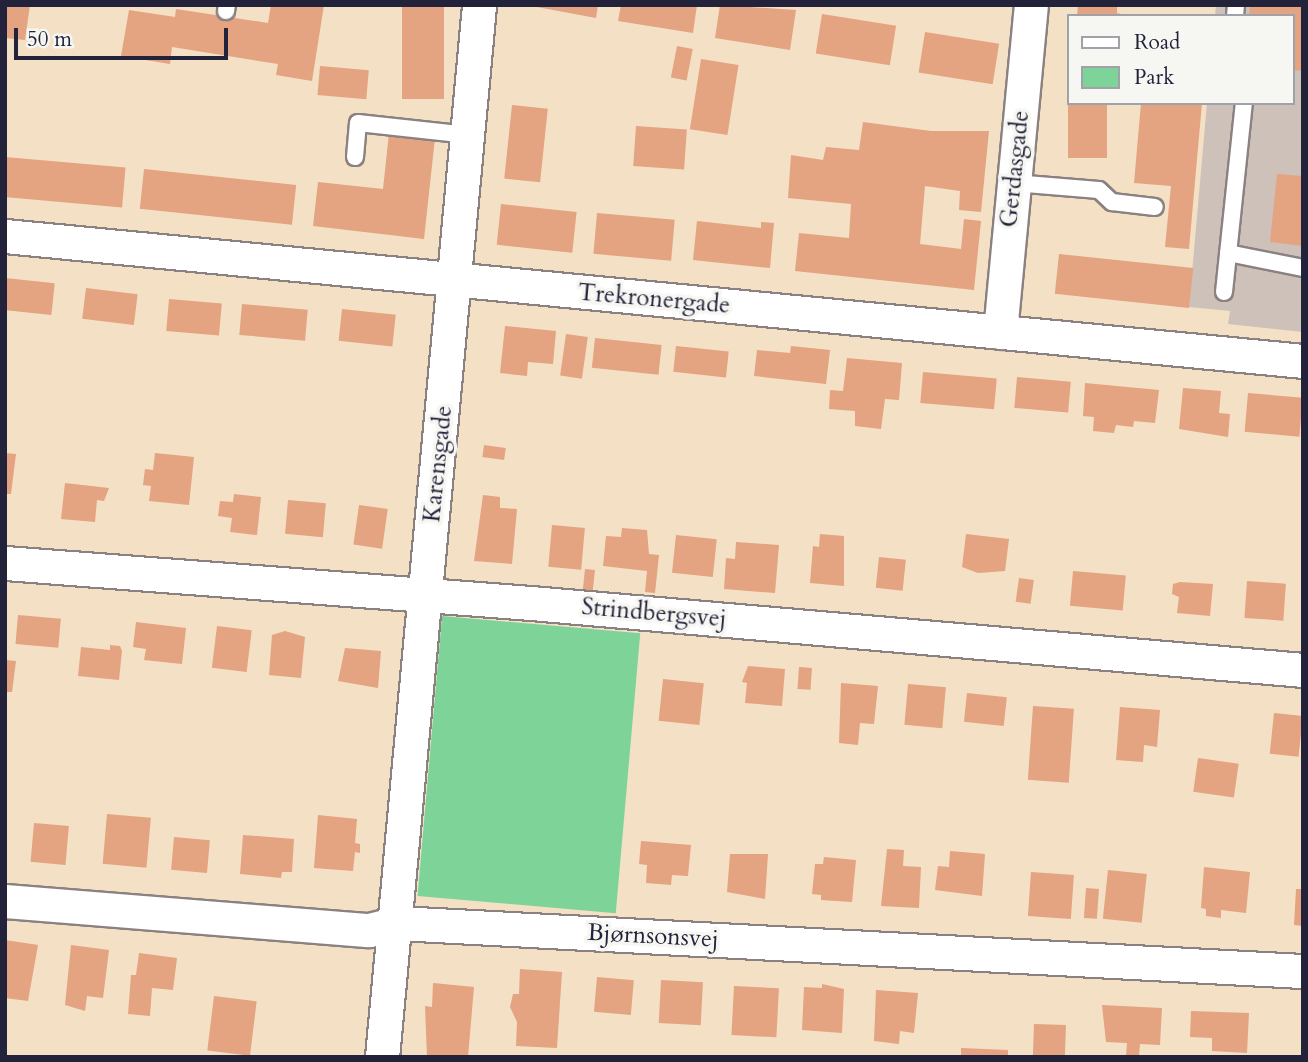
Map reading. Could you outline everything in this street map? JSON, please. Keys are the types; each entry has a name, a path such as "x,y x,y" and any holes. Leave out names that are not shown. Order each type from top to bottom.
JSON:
{"street":[{"name":"Karensgade","path":"382,1057 398,923 479,5"},
{"name":"Gerdasgade","path":"1000,332 1027,6"},
{"name":"Trekronergade","path":"5,236 1303,360"},
{"name":"Strindbergsvej","path":"5,563 425,595 1303,670"},
{"name":"Bjørnsonsvej","path":"5,901 369,930 398,923 1303,971"}],"lane":[{"path":"1224,292 1244,105"},
{"path":"355,157 358,123 468,135"},
{"path":"1014,183 1099,190 1112,202 1155,207"},
{"path":"1228,253 1303,268"}],"shaded area":[{"path":"1216,5 1303,5 1303,332 1228,324 1230,311 1189,307 1207,105 1294,105 1294,14 1215,14"}],"green space":[{"path":"442,616 640,633 616,913 418,896"}],"building":[{"path":"5,5 30,5 25,40 5,38"},
{"path":"271,5 324,5 312,81 276,75 278,64 172,47 170,64 121,56 129,10 175,17 176,9 268,23"},
{"path":"402,5 444,5 444,99 402,99"},
{"path":"526,5 598,5 596,18"},
{"path":"621,5 697,5 693,33 618,21"},
{"path":"720,5 796,10 790,50 715,38"},
{"path":"1078,5 1117,5 1117,13 1121,14 1077,14"},
{"path":"1250,5 1303,6 1303,71 1294,70 1294,14 1249,14"},
{"path":"822,14 896,26 890,65 816,54"},
{"path":"925,32 999,44 993,84 919,72"},
{"path":"677,46 693,49 687,80 671,77"},
{"path":"701,59 739,65 727,135 690,129"},
{"path":"320,66 369,70 366,99 317,95"},
{"path":"512,105 548,109 540,182 504,179"},
{"path":"1068,105 1107,105 1107,158 1068,158"},
{"path":"1141,105 1202,105 1189,249 1165,247 1171,186 1134,183"},
{"path":"863,122 931,131 989,131 981,212 959,210 960,191 925,186 920,244 961,249 964,219 981,221 974,290 795,271 799,233 849,238 851,204 788,198 791,155 823,160 826,147 859,150"},
{"path":"636,126 687,130 684,169 633,166"},
{"path":"389,133 435,138 424,239 313,226 318,182 383,189"},
{"path":"5,157 126,168 122,207 5,197"},
{"path":"144,169 296,185 292,225 140,209"},
{"path":"1277,174 1303,176 1303,246 1270,242"},
{"path":"501,204 577,212 572,253 497,245"},
{"path":"597,213 675,220 671,261 593,254"},
{"path":"697,221 761,228 761,222 774,223 770,268 693,260"},
{"path":"1059,254 1193,268 1189,308 1055,294"},
{"path":"5,278 55,283 51,315 5,310"},
{"path":"86,288 138,294 134,325 82,319"},
{"path":"169,299 222,304 219,335 166,331"},
{"path":"242,304 308,310 305,341 239,335"},
{"path":"342,309 396,315 392,346 339,341"},
{"path":"505,326 556,331 553,364 528,362 527,376 500,373"},
{"path":"566,334 588,337 582,379 560,376"},
{"path":"595,338 662,345 658,375 592,368"},
{"path":"676,346 729,352 726,377 673,372"},
{"path":"791,346 830,350 826,384 754,376 757,350 790,353"},
{"path":"847,358 902,363 899,400 885,399 881,429 855,426 855,411 829,409 830,390 843,391"},
{"path":"923,372 997,378 994,409 920,403"},
{"path":"1017,377 1071,382 1068,413 1014,408"},
{"path":"1085,383 1159,390 1155,423 1134,421 1133,427 1116,425 1114,433 1093,431 1094,417 1083,416"},
{"path":"1183,388 1221,391 1219,413 1230,414 1228,437 1179,429"},
{"path":"1248,393 1303,398 1299,437 1245,432"},
{"path":"484,445 506,448 504,460 482,457"},
{"path":"5,453 16,454 11,494 5,494"},
{"path":"155,453 194,457 189,505 149,501 151,486 143,485 145,469 153,470"},
{"path":"65,483 109,488 104,501 97,500 95,522 61,519"},
{"path":"234,494 261,497 257,535 230,532 232,518 218,516 220,501 233,502"},
{"path":"483,495 500,497 500,508 517,509 512,564 474,561"},
{"path":"288,500 326,503 323,537 285,534"},
{"path":"359,505 388,509 382,549 353,545"},
{"path":"552,525 585,528 581,570 548,567"},
{"path":"622,528 647,530 649,554 659,555 655,593 645,592 647,571 603,566 606,536 621,537"},
{"path":"820,534 844,536 844,586 810,583 813,546 819,547"},
{"path":"966,534 1009,539 1005,571 978,573 962,567"},
{"path":"676,535 717,539 713,577 672,573"},
{"path":"736,542 779,545 775,593 724,589 726,558 735,559"},
{"path":"879,557 906,560 903,591 876,588"},
{"path":"585,569 595,570 593,591 583,590"},
{"path":"1073,571 1126,576 1123,610 1070,606"},
{"path":"1019,578 1034,580 1031,604 1016,602"},
{"path":"1247,581 1286,584 1283,621 1244,618"},
{"path":"1173,584 1213,584 1210,616 1177,613 1179,597 1172,594"},
{"path":"18,615 61,619 58,648 15,644"},
{"path":"136,622 186,628 182,664 144,660 146,649 133,647"},
{"path":"217,626 252,630 247,672 212,668"},
{"path":"285,631 305,637 301,678 269,675 272,635"},
{"path":"110,645 120,646 122,651 119,680 78,676 81,647 110,650"},
{"path":"345,648 381,651 378,688 338,681"},
{"path":"5,660 16,661 12,692 5,692"},
{"path":"748,666 785,669 782,706 745,703 747,683 742,682"},
{"path":"799,667 812,668 810,690 797,689"},
{"path":"663,679 704,683 699,725 659,721"},
{"path":"841,683 878,686 874,724 860,723 858,745 839,743"},
{"path":"908,684 946,687 942,728 904,725"},
{"path":"967,693 1007,697 1004,726 964,722"},
{"path":"1033,706 1074,709 1069,783 1028,780"},
{"path":"1120,707 1160,710 1157,747 1144,745 1143,762 1116,760"},
{"path":"1274,713 1303,716 1299,757 1270,754"},
{"path":"1198,758 1239,764 1234,797 1193,792"},
{"path":"107,814 151,818 146,868 103,864"},
{"path":"318,815 357,819 355,843 360,844 360,853 355,852 353,871 314,868"},
{"path":"34,823 69,826 65,865 31,862"},
{"path":"243,835 294,839 292,872 282,872 281,878 240,874"},
{"path":"174,837 210,840 207,873 171,870"},
{"path":"641,841 691,845 688,876 672,875 671,885 646,883 647,865 639,864"},
{"path":"887,849 904,850 903,866 921,867 919,908 881,906"},
{"path":"950,851 985,854 982,896 935,890 938,866 949,867"},
{"path":"730,854 768,854 765,899 727,892"},
{"path":"824,857 856,860 852,902 821,900 821,895 812,894 815,864 823,864"},
{"path":"1204,867 1250,872 1246,913 1221,910 1221,918 1206,916 1206,909 1201,908"},
{"path":"1108,870 1147,874 1142,923 1103,919"},
{"path":"1031,872 1074,875 1071,919 1028,916"},
{"path":"1086,888 1099,889 1097,919 1084,918"},
{"path":"1296,889 1303,889 1303,926 1294,925"},
{"path":"5,940 38,945 28,1001 5,998"},
{"path":"71,945 109,950 103,998 87,996 85,1011 65,1005"},
{"path":"139,953 177,958 173,990 152,988 150,1016 128,1014 131,975 136,975"},
{"path":"520,969 562,972 557,1048 516,1046 517,1022 510,1007 513,994 519,994"},
{"path":"597,977 634,980 631,1015 594,1012"},
{"path":"661,980 703,982 701,1025 659,1023"},
{"path":"433,983 474,987 468,1057 427,1057 425,1006 432,1007"},
{"path":"822,984 844,989 842,1033 802,1030 804,987 822,988"},
{"path":"734,986 779,988 776,1037 731,1035"},
{"path":"876,990 918,993 914,1033 900,1031 899,1044 874,1041"},
{"path":"214,996 257,1001 250,1056 207,1051"},
{"path":"1102,1005 1162,1008 1160,1045 1140,1044 1139,1056 1126,1056 1127,1043 1106,1042"},
{"path":"1191,1011 1249,1013 1247,1053 1212,1051 1212,1038 1190,1037"},
{"path":"1034,1024 1066,1025 1065,1057 1033,1057"},
{"path":"961,1048 1008,1050 1008,1057 961,1057"}]}
